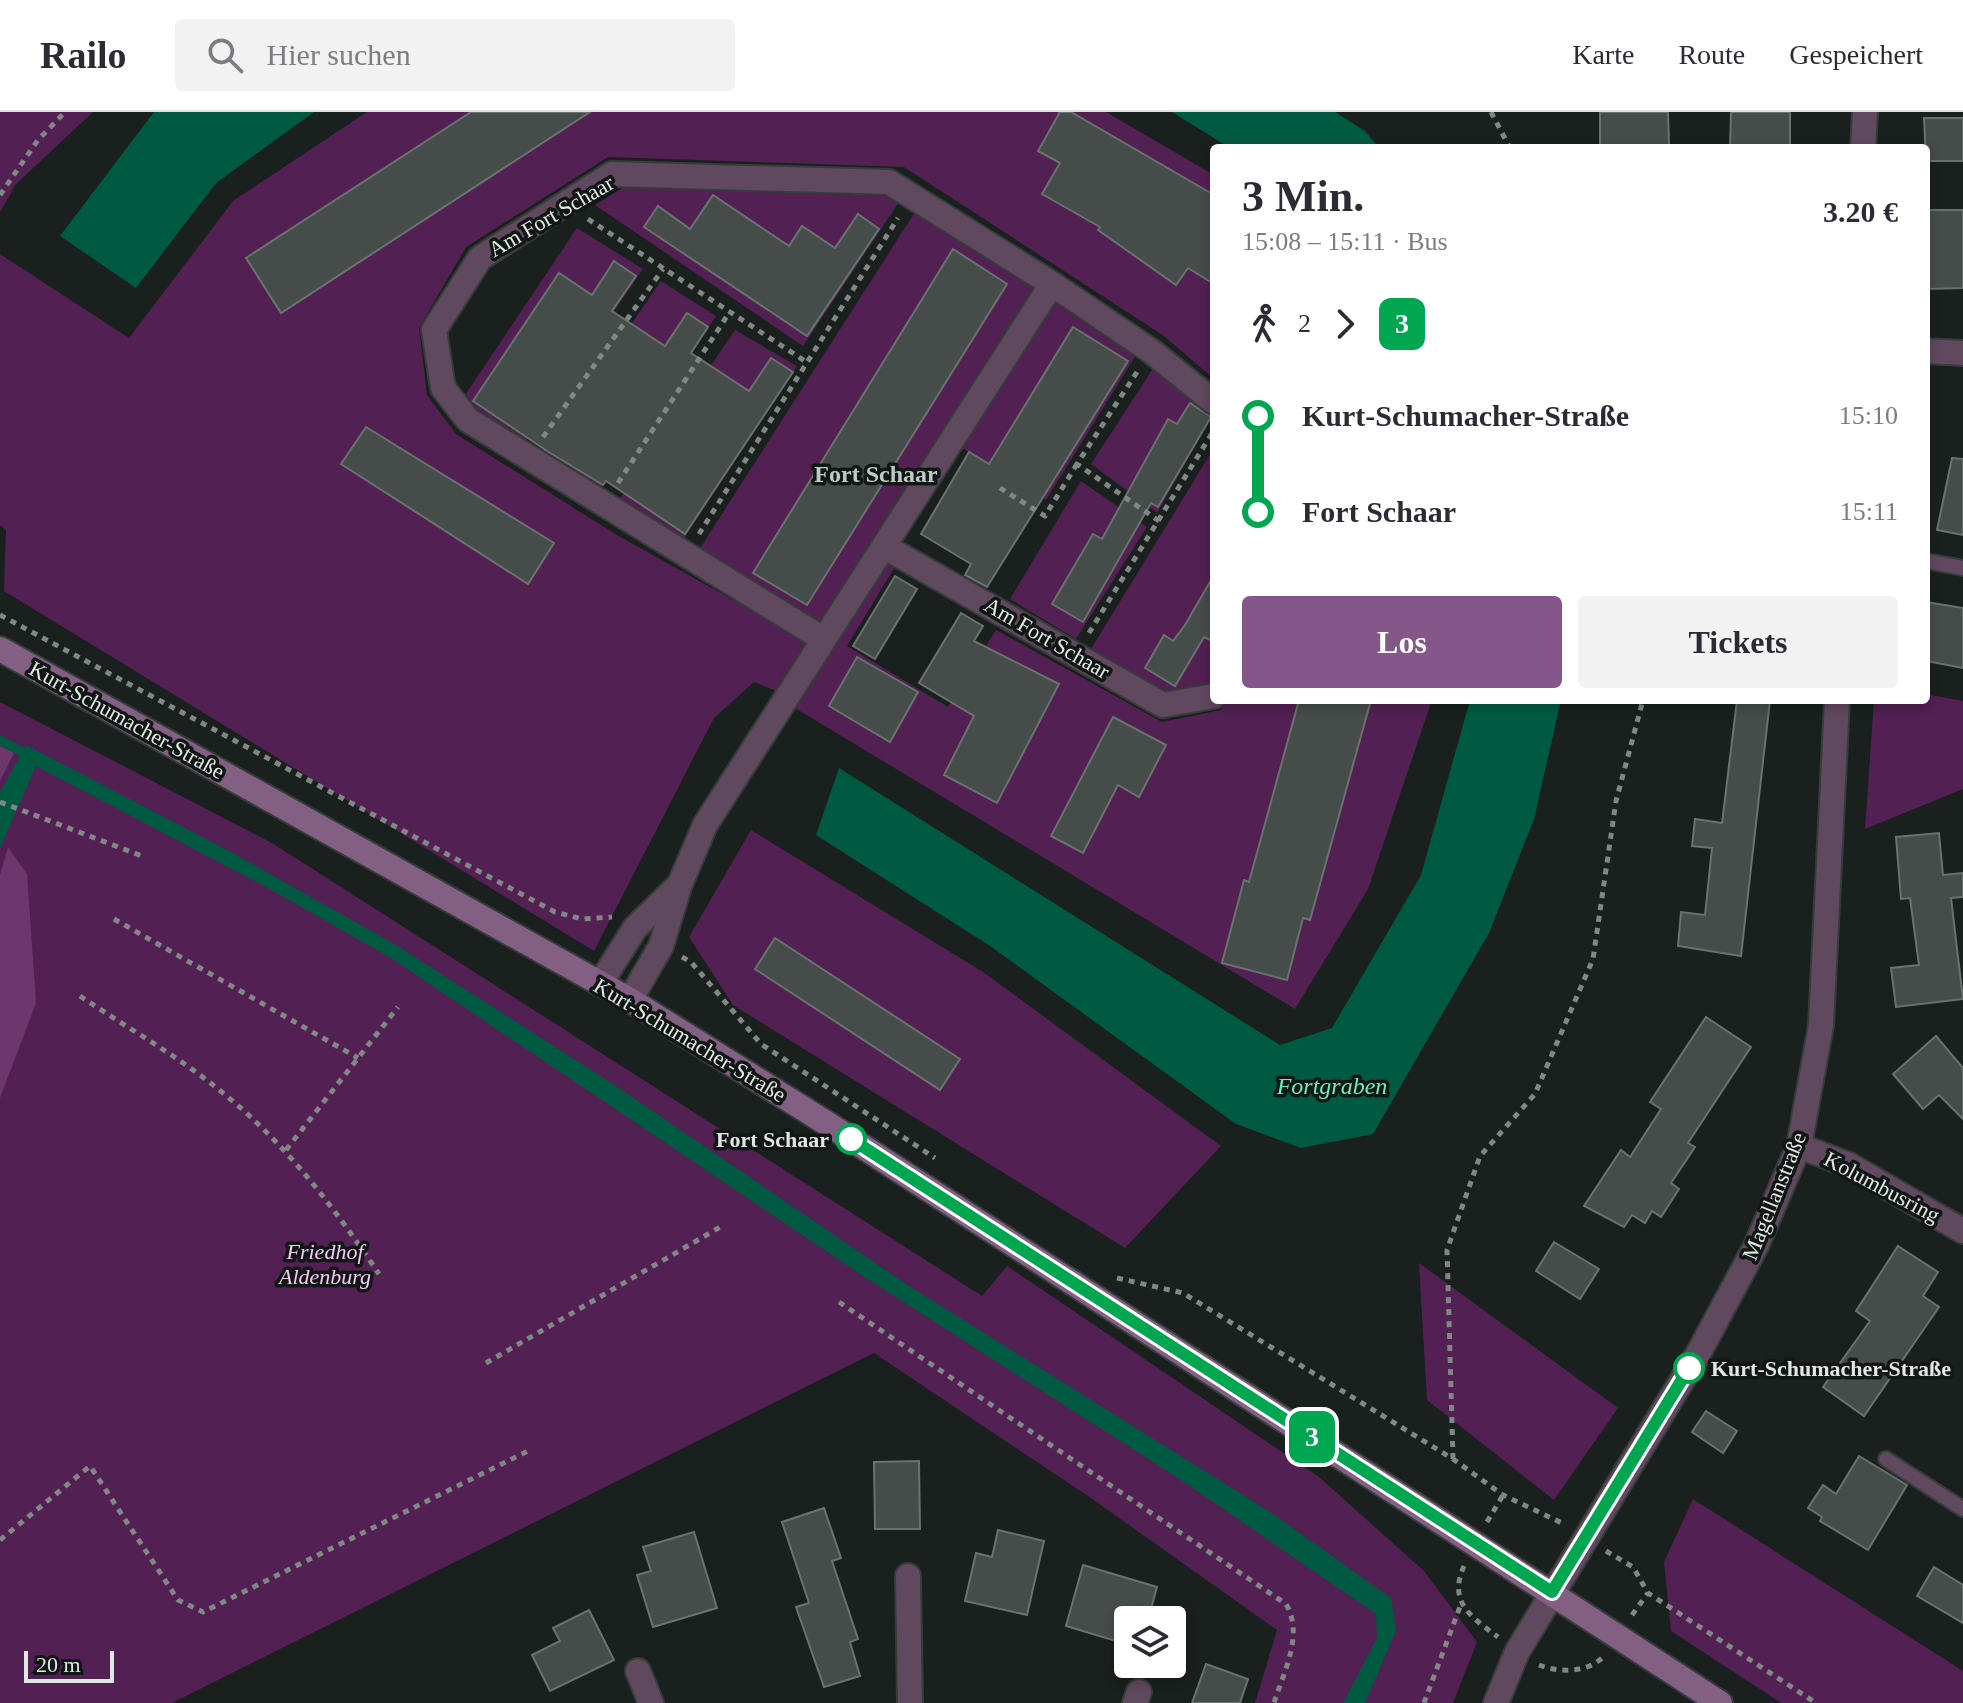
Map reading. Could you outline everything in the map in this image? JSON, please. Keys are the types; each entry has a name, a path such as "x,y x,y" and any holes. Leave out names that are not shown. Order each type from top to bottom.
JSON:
{"main road":[{"name":"Kurt-Schumacher-Straße","path":"0,649 630,1000 831,1126 1720,1703"}],"street":[{"path":"1863,144 1865,112"},
{"name":"Am Fort Schaar","path":"823,639 468,420 443,388 434,330 480,258 612,174 889,182 1052,284 1151,351 1210,399"},
{"path":"630,1000 661,946 680,884 705,825 1052,284"},
{"path":"1930,351 1963,353"},
{"name":"Am Fort Schaar","path":"885,547 1163,705 1210,697"},
{"name":"Magellanstraße","path":"1496,1703 1517,1652 1698,1354 1756,1246 1799,1146 1821,1025 1837,704"},
{"path":"600,984 635,928 680,884"},
{"name":"Kolumbusring","path":"1799,1146 1849,1165 1963,1231"},
{"path":"908,1576 910,1703"},
{"path":"638,1671 651,1703"}],"lane":[{"path":"1930,562 1963,568"},
{"path":"1886,1459 1963,1509"}],"path":[{"path":"0,195 38,140 65,112"},
{"path":"1491,112 1508,144"},
{"path":"686,555 913,195"},
{"path":"567,205 808,363"},
{"path":"528,458 663,269"},
{"path":"603,505 729,313"},
{"path":"1000,488 1045,516 1151,351"},
{"path":"1076,654 1210,437"},
{"path":"1077,464 1159,521"},
{"path":"0,615 555,912 582,919 618,917 635,928"},
{"path":"1453,1459 1447,1250 1480,1156 1535,1094 1593,959 1616,801 1642,704"},
{"path":"0,802 142,856"},
{"path":"114,919 358,1058"},
{"path":"661,946 691,962 761,1044 947,1166"},
{"path":"80,996 218,1089 286,1150 337,1212 379,1274"},
{"path":"286,1150 398,1007"},
{"path":"486,1363 722,1226"},
{"path":"1106,1271 1120,1279 1183,1293 1453,1459 1503,1495 1548,1514 1633,1567 1648,1593 1816,1703"},
{"path":"839,1302 1286,1604 1295,1619 1294,1641 1274,1703"},
{"path":"0,1540 90,1466 178,1600 203,1612 532,1449"},
{"path":"1424,1703 1461,1604"}],"green space":[{"path":"0,112 93,112 16,184 0,212"},
{"path":"367,112 1106,112 1210,173 1210,376 1164,336 904,167 608,157 466,247 419,328 427,395 456,434 617,535 808,642 776,691 754,682 714,718 594,951 4,591 6,530 0,525 0,254 129,338 233,201"},
{"path":"624,187 890,196 899,202 803,346 595,205"},
{"path":"915,212 1033,288 818,624 699,550"},
{"path":"577,228 643,269 524,443 461,401"},
{"path":"661,281 716,316 597,493 540,456"},
{"path":"1055,300 1136,355 1046,500 962,448"},
{"path":"735,330 797,366 683,540 619,500"},
{"path":"1154,367 1210,409 1210,419 1157,513 1091,464"},
{"path":"1210,455 1210,682 1206,687 1167,694 1091,649"},
{"path":"1081,481 1147,527 1076,639 1010,599"},
{"path":"889,560 896,565 847,646 948,707 996,630 1162,722 1221,710 1225,704 1431,704 1368,889 1295,1009 795,708"},
{"path":"1930,695 1963,701 1963,789 1865,829 1874,704 1930,704"},
{"name":"Friedhof Aldenburg","path":"0,702 272,843 982,1296 1007,1266 1319,1477 1424,1571 1477,1642 1453,1703 1255,1703 1277,1630 1088,1496 874,1353 172,1703 0,1703"},
{"path":"751,830 983,972 1221,1146 1125,1248 733,1005 689,937"},
{"path":"1419,1263 1618,1408 1554,1500 1427,1400"},
{"path":"1693,1499 1963,1671 1963,1703 1781,1703 1671,1631 1664,1562"}],"shaded area":[{"path":"0,746 14,753 0,781"},
{"path":"8,847 27,874 36,1003 0,1098 0,875"}],"water":[{"path":"154,112 314,112 216,183 136,288 60,236"},
{"path":"1172,112 1335,112 1365,131 1376,144 1224,144"},
{"name":"Fortgraben","path":"1469,704 1560,704 1534,819 1489,933 1373,1134 1301,1148 1236,1124 990,946 816,835 839,768 1280,1045 1332,1028 1421,875"},
{"path":"26,745 229,851 396,945 616,1086 906,1284 1273,1514 1391,1598 1396,1631 1365,1703 1343,1703 1377,1638 1376,1614 1181,1480 863,1276 391,958 266,887 36,766 0,848 0,792"}],"building":[{"path":"471,112 590,112 281,313 246,258"},
{"path":"1060,112 1071,112 1210,193 1210,282 1188,268 1176,285 1098,230 1100,227 1042,194 1060,163 1038,151"},
{"path":"1600,112 1668,112 1669,144 1600,144"},
{"path":"1731,112 1790,112 1790,144 1730,144"},
{"path":"1924,118 1963,118 1963,161 1930,161 1930,144 1925,144"},
{"path":"713,195 789,246 802,226 835,248 858,214 879,229 807,336 644,227 658,206 690,229"},
{"path":"1930,210 1963,210 1963,288 1930,289"},
{"path":"953,249 1007,284 807,605 753,573"},
{"path":"614,261 636,276 612,311 665,346 687,313 708,327 691,353 749,391 771,358 793,372 685,534 606,481 603,485 547,451 473,401 559,273 592,295"},
{"path":"1073,327 1128,361 987,587 965,575 971,564 921,534 969,452 989,464"},
{"path":"1190,403 1210,416 1158,507 1151,503 1083,622 1052,604 1093,534 1102,539 1168,419 1177,424"},
{"path":"366,427 554,543 528,584 341,464"},
{"path":"1952,458 1963,459 1963,535 1937,530"},
{"path":"895,576 917,589 875,659 853,646"},
{"path":"1210,582 1210,640 1204,637 1175,686 1145,668 1164,635 1173,641"},
{"path":"1930,603 1963,608 1963,668 1930,662"},
{"path":"961,613 983,626 974,641 1059,684 997,803 944,775 974,716 919,683"},
{"path":"857,657 918,692 890,742 829,706"},
{"path":"1298,704 1370,704 1310,920 1303,918 1287,980 1222,963 1244,880 1249,882"},
{"path":"1737,704 1770,704 1741,956 1678,946 1681,912 1705,915 1712,848 1692,846 1695,819 1722,823"},
{"path":"1113,717 1166,745 1139,797 1118,785 1083,853 1051,836"},
{"path":"1939,833 1943,875 1963,873 1963,897 1951,898 1963,999 1896,1007 1891,968 1919,965 1910,898 1901,899 1896,837"},
{"path":"775,938 960,1059 940,1090 755,969"},
{"path":"1706,1017 1751,1047 1688,1143 1695,1147 1671,1183 1679,1189 1661,1217 1652,1211 1645,1223 1632,1215 1624,1227 1584,1206 1621,1150 1630,1157 1661,1109 1650,1102"},
{"path":"1936,1036 1963,1068 1963,1119 1939,1095 1923,1109 1893,1074"},
{"path":"1554,1242 1599,1269 1580,1299 1536,1271"},
{"path":"1898,1246 1938,1272 1923,1296 1939,1307 1864,1416 1823,1387 1870,1321 1856,1311"},
{"path":"1706,1411 1737,1431 1723,1453 1692,1432"},
{"path":"1859,1456 1907,1485 1868,1550 1820,1521 1822,1517 1808,1508 1823,1485 1836,1494"},
{"path":"919,1461 920,1529 875,1529 874,1462"},
{"path":"824,1508 841,1558 832,1561 858,1639 850,1642 860,1676 824,1687 796,1607 809,1603 782,1522"},
{"path":"998,1530 1044,1541 1027,1615 965,1601 976,1553 992,1557"},
{"path":"694,1532 717,1608 653,1627 637,1575 651,1571 643,1547"},
{"path":"1083,1565 1157,1587 1152,1606 1114,1606 1114,1640 1066,1626"},
{"path":"1934,1567 1963,1585 1963,1623 1917,1596"},
{"path":"589,1610 614,1660 550,1691 532,1655 560,1641 553,1628"},
{"path":"1206,1664 1248,1679 1240,1703 1192,1703"}],"waterway":[{"path":"0,740 33,758"}],"bus line":[{"name":"3","path":"851,1139 1552,1592 1689,1368"}],"place":[{"name":"Fort Schaar","path":"851,1139"},
{"name":"Kurt-Schumacher-Straße","path":"1689,1368"}],"district":[{"name":"Fort Schaar","path":"876,474"}]}
